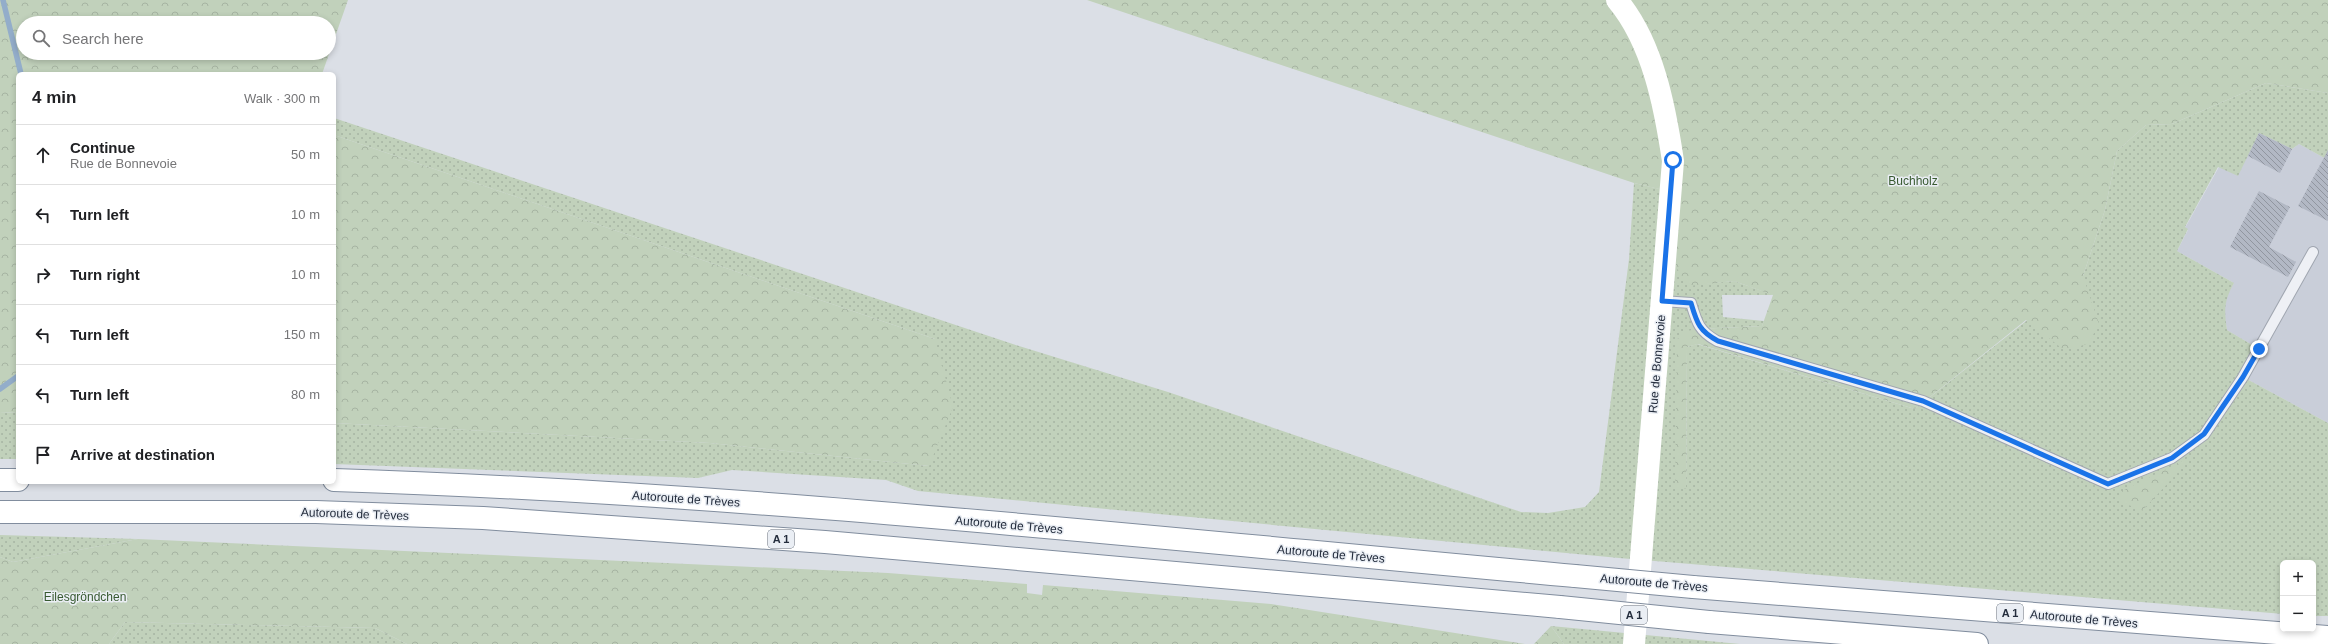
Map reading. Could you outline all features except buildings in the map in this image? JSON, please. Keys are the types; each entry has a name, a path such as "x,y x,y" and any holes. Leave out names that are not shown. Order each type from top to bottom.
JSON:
{"main road":[{"name":"Rue de Bonnevoie","path":"1617,0 1645,47 1658,82 1668,124 1673,160 1634,644"},
{"path":"0,480 16,480"},
{"name":"Autoroute de Trèves","path":"336,480 485,485 832,509 1693,587 2328,637"},
{"name":"Autoroute de Trèves","path":"0,512 316,512 483,518 825,542 1560,607 1709,622 1977,644"}],"lane":[{"path":"1662,301 1691,303 1696,320 1704,334 1718,341 1923,401 2108,484 2172,458 2204,434 2243,377 2313,252"}],"shaded area":[{"path":"2259,133 2292,149 2299,144 2328,160 2328,423 2243,377 2259,349 2227,330 2224,312 2226,297 2234,283 2177,251 2188,230 2185,228 2219,167"}],"green space":[{"path":"0,0 348,0 336,34 336,16 16,16 16,60 327,60 323,72 16,72 16,413 0,412"},
{"name":"Buchholz","path":"1087,0 2328,0 2328,93 2266,83 2172,124 2146,125 2117,151 2105,210 2083,276 2099,324 2088,344 2064,350 2026,320 1915,409 1698,344 1687,347 1686,489 1675,488 1677,339 1687,331 1697,329 1762,326 1773,295 1734,281 1688,286 1676,267 1676,193 1634,183"},
{"path":"2266,83 2328,93 2328,160 2299,144 2292,149 2259,133 2238,176 2218,167 2185,227 2188,229 2177,251 2234,283 2228,295 2226,305 2225,316 2227,330 2259,349 2243,377 2328,423 2328,616 2316,616 2316,560 2280,560 2280,614 1619,558 918,491 886,480 732,470 698,478 336,464 336,423 710,443 929,466 935,339 336,136 336,119 1019,346 1168,392 1521,512 1548,513 1585,507 1599,492 1629,259 1634,183 1677,193 1688,285 1734,281 1774,295 1722,295 1723,317 1764,321 1762,326 1697,329 1677,339 1686,489 1687,347 1697,344 1915,409 2083,276 2105,210 2117,151 2146,125 2172,124"},
{"path":"336,136 935,339 953,407 929,466 710,443 336,423"},
{"path":"0,412 16,413 16,459 0,459"},
{"path":"2194,455 2142,511 2120,501 2122,491"},
{"path":"0,535 138,539 13,562 0,557"},
{"name":"Eilesgröndchen","path":"138,539 888,573 1027,584 1027,593 1042,595 1043,585 1271,604 1525,644 407,644 375,628 125,622 109,644 0,644 0,557 13,562"},
{"path":"125,622 375,628 407,644 109,644"},
{"path":"1551,626 1740,644 1564,644"},
{"path":"1551,626 1564,644 1534,644"}],"waterway":[{"path":"3,0 16,53"},
{"path":"18,60 21,72"},
{"path":"0,389 16,377"}],"route":[{"path":"1673,160 1662,301 1691,303 1696,320 1704,334 1718,341 1923,401 2108,484 2172,458 2204,434 2243,377 2259,349"}]}
